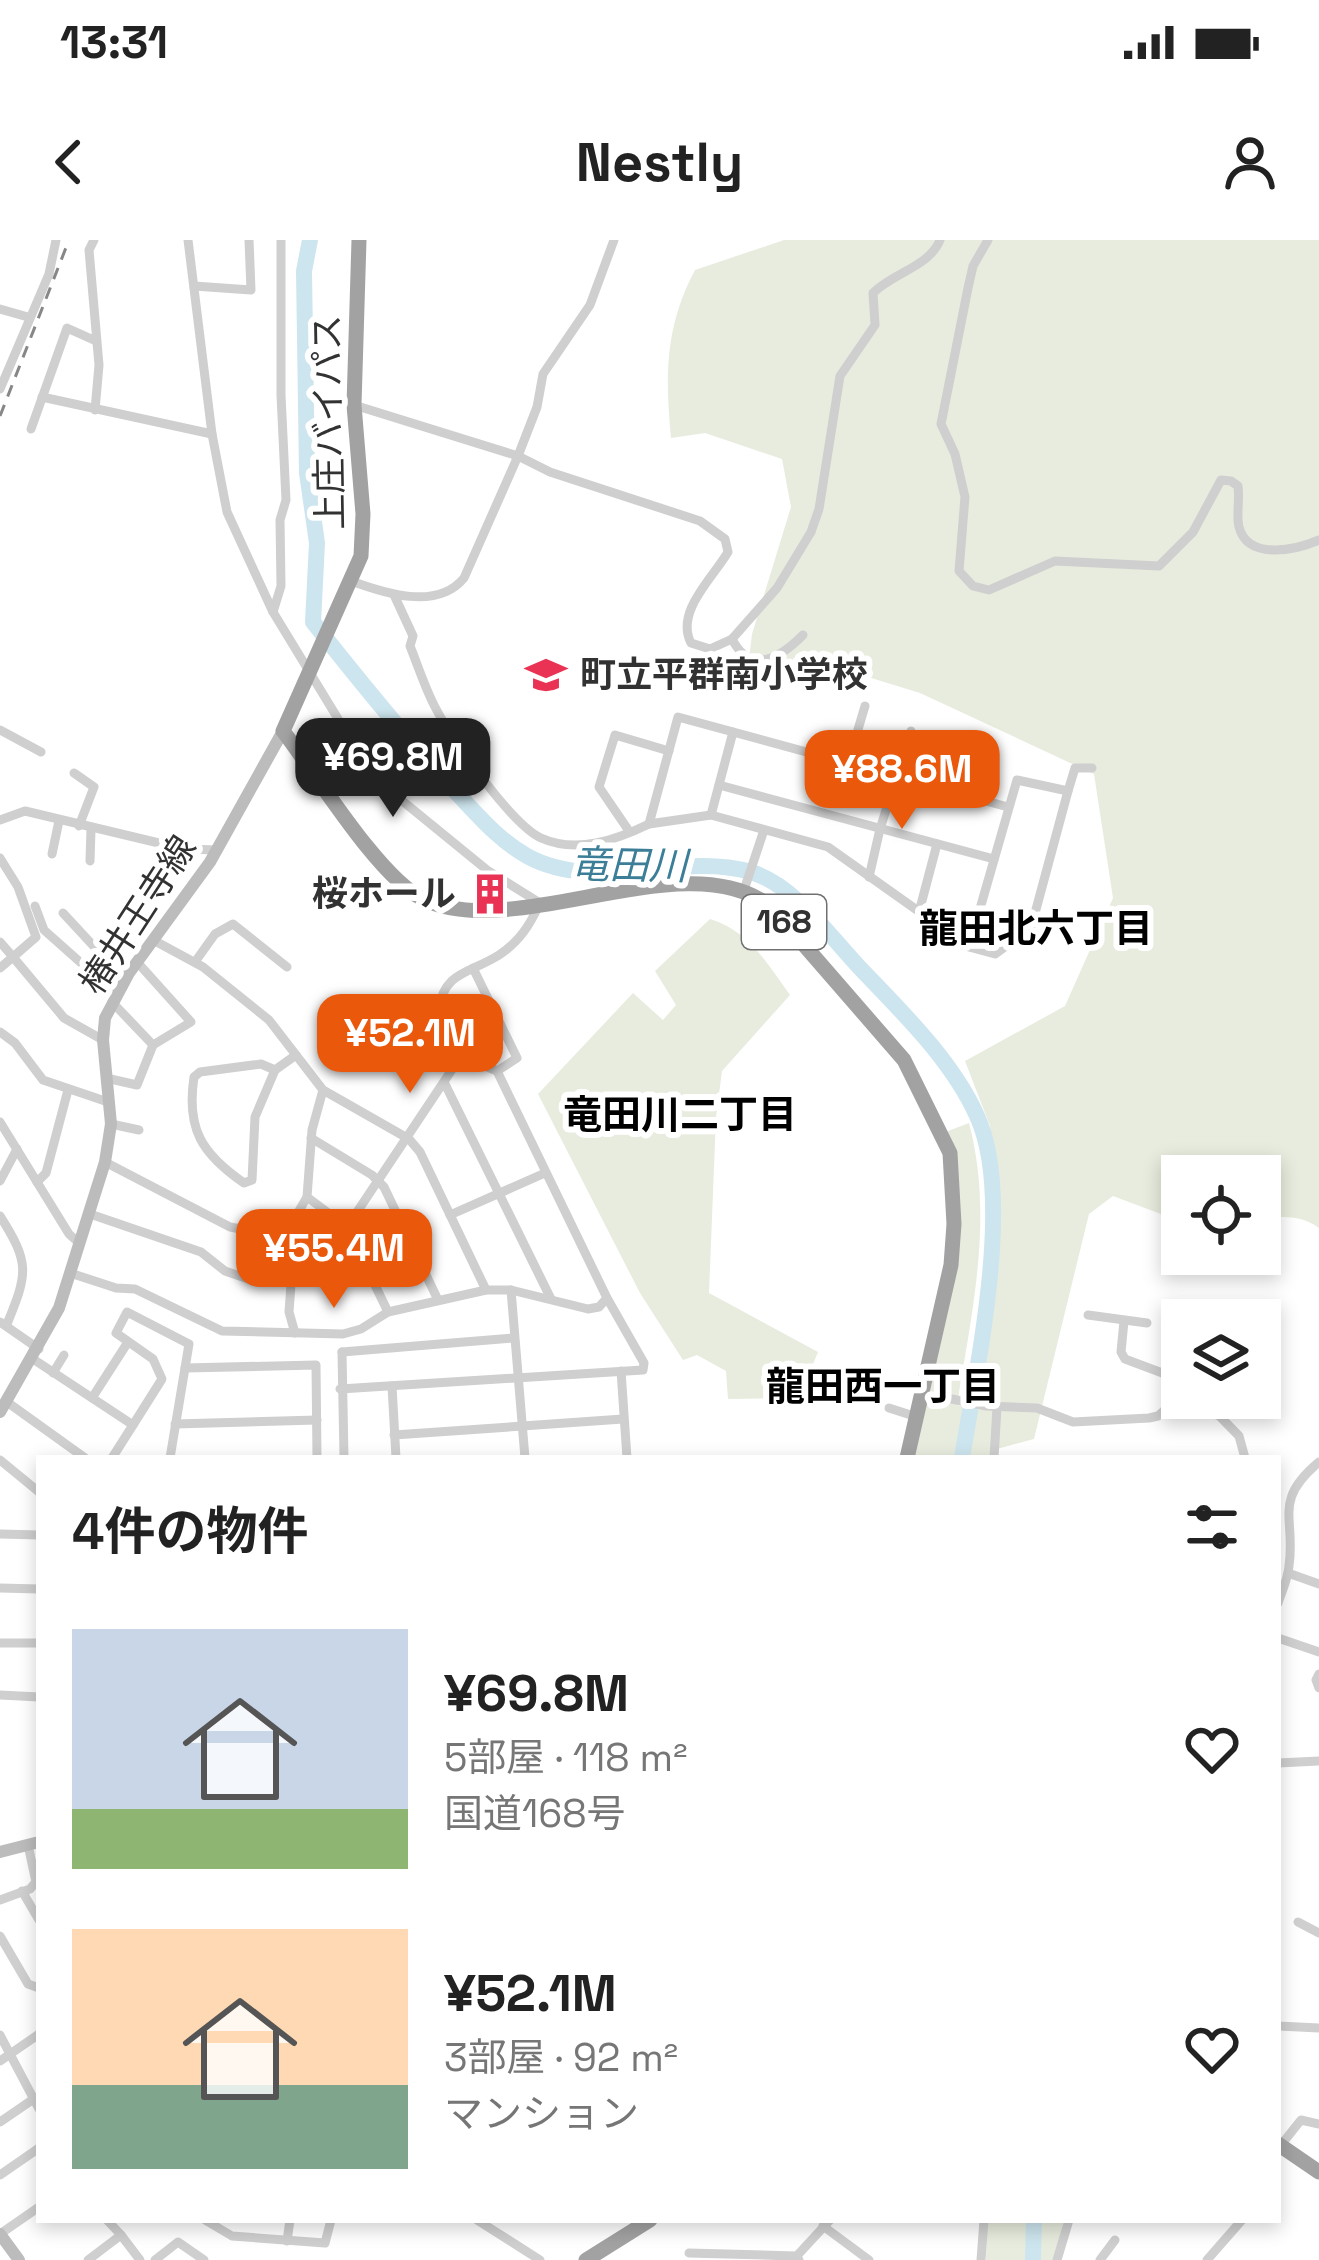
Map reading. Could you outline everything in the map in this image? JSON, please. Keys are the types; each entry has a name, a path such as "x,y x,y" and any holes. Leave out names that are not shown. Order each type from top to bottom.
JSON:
{"highway":[{"name":"上庄バイパス","path":"283,731 361,556 364,530 354,405 359,240"},
{"name":"168","path":"283,731 384,870 420,898 467,912 651,887 747,885 904,1060 950,1153 954,1224 951,1264 908,1455"},
{"path":"1281,2150 1319,2173"},
{"path":"586,2260 645,2223"}],"main road":[{"name":"椿井王寺線","path":"3,1407 59,1308 105,1162 111,1124 105,1018 134,968 218,850 283,731"},
{"path":"0,1852 33,1844"},
{"path":"0,2234 20,2260"}],"street":[{"path":"0,389 49,274 56,240"},
{"path":"94,240 89,250 100,365 95,410"},
{"path":"188,240 212,434 227,512 273,612 389,790 487,870 540,903 530,926 514,943 447,982 439,1009 460,1056 497,1071 607,1298 644,1363 643,1370 340,1389"},
{"path":"194,286 251,290 249,240"},
{"path":"273,612 281,586 280,520 286,500 281,240"},
{"path":"348,588 395,597 437,594 457,586 518,456 537,407 543,374 590,305 614,240"},
{"path":"354,405 518,456 550,472 700,521 725,539 728,552 687,615 684,628 691,643 703,649 732,639 777,588 811,532 819,509 840,376 875,325 873,293 887,279 923,261 940,240"},
{"path":"988,240 968,288 941,424 955,454 965,496 959,571 973,586 989,590 1055,562 1159,566 1193,532 1221,480 1238,486 1238,525 1246,540 1280,550 1319,540"},
{"path":"0,309 28,317"},
{"path":"31,429 67,328 96,341"},
{"path":"42,397 212,434"},
{"path":"395,597 436,708 492,790 542,838 592,847 649,824 711,815 828,848 970,947 995,954 1030,928 1075,768 1091,768"},
{"path":"732,639 737,650 755,662 770,661 803,635"},
{"path":"848,764 865,706"},
{"path":"649,824 678,717 1007,807"},
{"path":"0,730 41,752"},
{"path":"869,878 911,731"},
{"path":"711,815 733,732"},
{"path":"629,831 599,788 614,735 669,751"},
{"path":"74,773 94,787 85,828 90,861"},
{"path":"970,947 1017,780 1068,791"},
{"path":"718,785 994,859"},
{"path":"0,820 25,811 184,849 218,850"},
{"path":"52,854 59,821"},
{"path":"747,885 764,830"},
{"path":"919,912 937,844"},
{"path":"0,858 18,887 36,937 0,968"},
{"path":"35,906 44,930 114,998 152,1045"},
{"path":"63,913 100,953 134,968 191,1022 152,1045 137,1085 106,1078"},
{"path":"195,962 215,934 233,924 287,967"},
{"path":"155,941 195,962 269,1020 323,1090 409,1139 420,1152 486,1290"},
{"path":"0,942 64,1018 103,1040"},
{"path":"473,968 518,1058 497,1071"},
{"path":"0,1032 15,1043 44,1080 109,1102"},
{"path":"274,1070 261,1064 200,1072 194,1077 192,1118 209,1157 244,1183 252,1180 255,1118 274,1070 296,1055"},
{"path":"347,1227 460,1056"},
{"path":"445,1084 551,1298"},
{"path":"37,1182 46,1173 68,1090"},
{"path":"295,1333 289,1312 296,1216 307,1197 311,1138 323,1090"},
{"path":"0,1121 69,1234 80,1244"},
{"path":"111,1124 139,1130"},
{"path":"311,1138 380,1182 438,1300"},
{"path":"0,1180 16,1149"},
{"path":"105,1162 230,1227 294,1239"},
{"path":"450,1215 545,1173"},
{"path":"307,1197 347,1227 388,1312"},
{"path":"90,1214 201,1252 232,1275 257,1282 262,1277 265,1234"},
{"path":"1,1221 22,1251 26,1268 4,1323 53,1372 133,1425"},
{"path":"291,1281 335,1281 364,1265"},
{"path":"70,1273 135,1289 222,1331 343,1334 388,1312 486,1290 511,1290 588,1309 607,1298"},
{"path":"511,1290 525,1455"},
{"path":"114,1455 162,1379 158,1365 116,1333 127,1312 188,1344 170,1455"},
{"path":"1088,1316 1147,1323"},
{"path":"1124,1321 1120,1352 1125,1359 1161,1372"},
{"path":"343,1334 344,1455"},
{"path":"342,1352 513,1339"},
{"path":"92,1398 128,1342"},
{"path":"53,1372 64,1355"},
{"path":"185,1368 316,1366 317,1455"},
{"path":"621,1371 627,1455"},
{"path":"392,1386 396,1455"},
{"path":"947,1398 991,1407 1037,1408 1073,1422 1161,1413"},
{"path":"3,1407 80,1455"},
{"path":"991,1407 994,1455"},
{"path":"889,1408 914,1417"},
{"path":"394,1435 623,1419"},
{"path":"1221,1419 1239,1436 1244,1455"},
{"path":"175,1424 317,1420"},
{"path":"0,1460 36,1490"},
{"path":"1281,1594 1288,1574 1282,1506 1319,1462"},
{"path":"0,1534 36,1535"},
{"path":"1288,1574 1319,1584"},
{"path":"0,1588 36,1589"},
{"path":"1281,1639 1319,1652"},
{"path":"0,1643 36,1643"},
{"path":"1319,1674 1319,1688"},
{"path":"0,1695 36,1697"},
{"path":"1281,1762 1319,1761"},
{"path":"0,1900 36,1882 33,1844"},
{"path":"22,1891 36,1914"},
{"path":"1298,1922 1319,1933"},
{"path":"0,1936 28,1984 36,1987"},
{"path":"1281,2026 1319,2028"},
{"path":"0,2035 36,2098"},
{"path":"0,2061 36,2037"},
{"path":"0,2122 36,2101"},
{"path":"1281,2150 1301,2120 1319,2125"},
{"path":"0,2175 36,2151"},
{"path":"0,2234 36,2209"},
{"path":"110,2223 140,2260"},
{"path":"210,2223 232,2236 325,2243 330,2223"},
{"path":"287,2240 290,2223"},
{"path":"482,2223 540,2260"},
{"path":"689,2253 796,2258 824,2223 869,2260"},
{"path":"981,2260 984,2223"},
{"path":"1061,2259 1068,2223"},
{"path":"1207,2260 1239,2223"},
{"path":"88,2260 121,2235"},
{"path":"1100,2260 1115,2240"},
{"path":"155,2260 178,2242 204,2260"}],"shaded area":[{"path":"784,240 1319,240 1319,1228 1281,1217 1281,1155 1161,1155 1161,1214 1113,1196 1089,1214 1034,1439 993,1450 992,1455 914,1455 952,1284 948,1131 969,1123 980,1194 978,1264 957,1405 979,1410 996,1288 990,1126 965,1061 1065,1006 1113,898 1094,774 920,693 855,673 747,676 752,634 791,507 782,459 705,433 671,438 670,352 695,270"},
{"path":"710,919 746,940 790,995 722,1071 709,1293 818,1352 799,1398 728,1399 726,1371 697,1355 683,1360 640,1293 538,1094 633,993 663,1020 676,1005 655,971"},
{"path":"987,2223 1063,2223 1054,2260 986,2260"}],"waterway":[{"name":"竜田川","path":"310,240 304,271 307,473 317,543 313,622 434,769 516,849 553,867 581,872 724,867 767,879 810,912 940,1056 977,1116 993,1192 989,1285 963,1455"},
{"name":"竜田川","path":"1033,2260 1034,2223"}],"railway":[{"path":"0,416 69,240"}],"place":[{"name":"町立平群南小学校","path":"546,675"},
{"name":"桜ホール","path":"490,894"}],"district":[{"name":"龍田北六丁目","path":"1036,928"},
{"name":"竜田川二丁目","path":"680,1114"},
{"name":"龍田西一丁目","path":"883,1386"}]}
